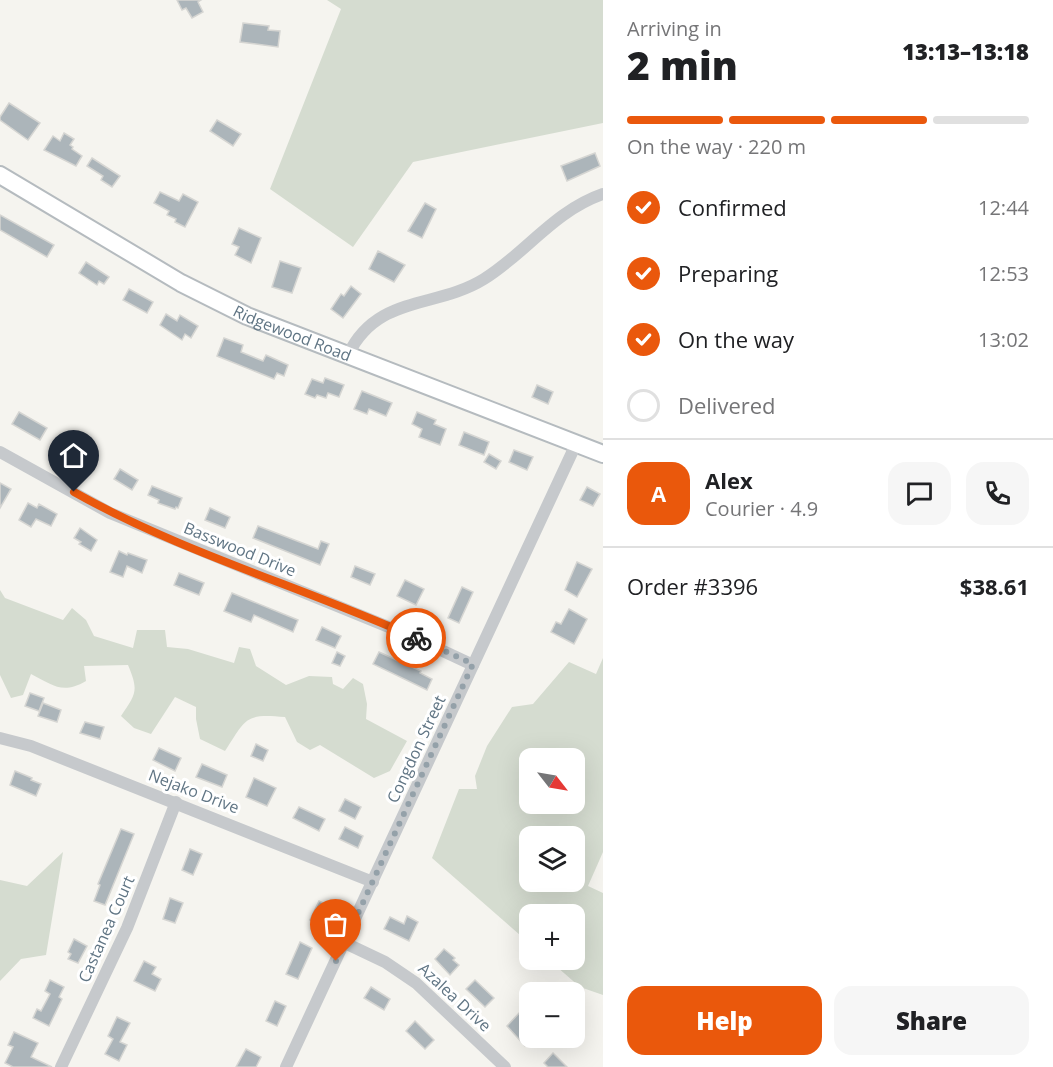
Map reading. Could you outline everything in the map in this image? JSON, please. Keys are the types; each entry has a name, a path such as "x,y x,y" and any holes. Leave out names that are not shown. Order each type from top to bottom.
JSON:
{"main road":[{"name":"Ridgewood Road","path":"0,175 181,283 248,316 603,454"}],"street":[{"path":"348,355 362,331 382,316 403,306 478,283 501,267 564,213 603,194"},
{"name":"Congdon Street","path":"286,1067 576,444"},
{"name":"Basswood Drive","path":"0,452 110,513 473,664"},
{"name":"Nejako Drive","path":"0,738 31,746 373,882"},
{"name":"Castanea Court","path":"61,1067 127,928 176,802"},
{"name":"Azalea Drive","path":"345,943 400,970 505,1067"}],"shaded area":[{"path":"327,0 603,0 603,123 413,162 353,247 270,189 341,9"},
{"path":"0,590 5,598 63,620 72,608 86,620 94,636 133,648 137,630 165,630 167,647 188,649 234,663 239,647 250,649 256,666 286,685 309,676 332,677 333,684 343,689 353,678 363,684 367,704 366,719 407,741 390,771 374,778 320,745 310,750 297,742 285,717 261,716 248,720 242,725 225,751 200,739 196,707 175,697 151,734 134,728 121,716 133,697 135,687 128,665 84,666 86,681 64,688 52,685 31,674 23,695 11,698 0,675"},
{"path":"603,658 603,852 588,886 603,893 603,995 585,989 585,982 574,982 560,970 585,970 585,904 519,904 519,934 432,858 459,789 477,789 475,776 487,746 512,707 533,704 569,662 596,674"},
{"path":"63,852 46,955 21,959 0,981 0,880 27,886"}],"building":[{"path":"177,0 201,0 198,2 203,12 192,18 186,8 182,10"},
{"path":"243,23 269,26 268,30 280,31 278,47 240,42"},
{"path":"9,103 40,123 28,140 0,120"},
{"path":"217,120 241,134 233,146 210,131"},
{"path":"64,133 74,139 70,145 82,156 76,166 44,150 53,136 60,141"},
{"path":"595,153 600,166 567,181 561,166"},
{"path":"92,158 120,176 112,187 101,180 103,176 87,166"},
{"path":"160,192 179,201 183,194 198,202 185,227 167,215 169,211 154,203"},
{"path":"425,203 436,209 422,238 408,231"},
{"path":"0,215 54,245 47,257 0,230"},
{"path":"239,228 261,238 251,263 235,255 239,247 232,244"},
{"path":"378,251 405,265 394,282 369,269"},
{"path":"280,261 301,268 292,293 272,287"},
{"path":"86,262 109,277 104,284 99,281 97,285 79,273"},
{"path":"351,286 361,294 343,318 331,309 341,294 344,296"},
{"path":"129,289 153,302 147,313 123,300"},
{"path":"166,314 177,321 180,315 198,326 191,338 185,334 182,340 160,325"},
{"path":"224,338 243,345 241,352 263,361 266,355 288,365 284,376 277,373 274,379 217,356"},
{"path":"325,378 344,385 339,397 328,393 326,398 317,395 315,398 305,394 312,379 323,383"},
{"path":"537,385 553,392 548,404 532,397"},
{"path":"362,391 392,403 386,416 369,409 367,414 354,409"},
{"path":"19,412 47,428 40,440 12,424"},
{"path":"417,412 436,420 434,424 446,429 440,445 419,437 422,429 412,424"},
{"path":"464,432 489,442 484,455 459,445"},
{"path":"74,444 93,452 87,463 68,454"},
{"path":"514,450 533,457 527,470 509,462"},
{"path":"489,454 501,461 496,469 484,462"},
{"path":"120,469 138,480 132,490 114,479"},
{"path":"0,483 11,489 0,508"},
{"path":"152,486 182,498 178,508 158,503 159,500 148,495"},
{"path":"587,487 600,494 593,506 580,500"},
{"path":"28,503 37,508 39,504 57,514 51,526 36,519 31,527 19,520"},
{"path":"210,508 230,517 225,528 205,520"},
{"path":"258,526 318,549 321,541 329,544 320,565 253,538"},
{"path":"80,528 97,540 91,551 74,538"},
{"path":"119,551 147,560 142,573 127,566 123,577 110,572"},
{"path":"577,562 592,569 577,597 565,590"},
{"path":"355,566 375,574 370,585 351,577"},
{"path":"179,573 204,583 199,595 174,585"},
{"path":"405,580 424,589 416,605 397,596"},
{"path":"462,587 473,592 459,623 448,618"},
{"path":"232,593 298,620 293,632 254,615 251,622 224,611"},
{"path":"569,609 587,619 574,644 551,632 556,622 561,624"},
{"path":"322,627 341,636 335,648 316,640"},
{"path":"337,652 345,656 340,666 332,663"},
{"path":"379,652 421,671 420,673 432,679 427,690 373,664"},
{"path":"30,693 44,698 39,711 25,706"},
{"path":"43,703 61,710 57,722 38,716"},
{"path":"85,722 104,727 100,739 80,733"},
{"path":"256,744 268,750 263,761 251,756"},
{"path":"159,748 181,758 175,771 153,760"},
{"path":"202,764 227,775 222,787 196,777"},
{"path":"15,771 41,784 36,796 10,785"},
{"path":"254,778 276,788 267,806 246,797"},
{"path":"345,799 361,807 355,819 339,811"},
{"path":"299,807 325,819 319,831 293,818"},
{"path":"345,827 363,836 358,848 339,839"},
{"path":"121,829 134,834 105,905 94,901 100,885 98,884"},
{"path":"190,849 202,854 193,875 182,870"},
{"path":"170,898 183,903 175,923 163,919"},
{"path":"319,901 331,907 323,926 310,920"},
{"path":"407,916 418,922 409,941 384,929 390,917 404,924"},
{"path":"74,939 87,946 78,963 68,959 71,954 68,952"},
{"path":"300,942 312,948 298,979 286,974"},
{"path":"444,949 455,958 453,960 459,965 450,975 435,959"},
{"path":"144,961 156,967 152,974 161,979 155,991 134,981"},
{"path":"50,980 64,987 59,997 62,999 49,1026 33,1018 37,1009 41,1011 50,994 45,991"},
{"path":"475,980 494,998 485,1007 466,989"},
{"path":"371,987 390,999 384,1010 364,998"},
{"path":"275,1001 286,1006 277,1026 266,1021"},
{"path":"519,1013 519,1039 507,1026"},
{"path":"117,1017 130,1023 120,1042 127,1045 119,1061 105,1054 113,1039 108,1036"},
{"path":"415,1021 434,1040 425,1049 406,1031"},
{"path":"14,1032 38,1043 31,1057 52,1067 13,1067 5,1063 13,1047 8,1045"},
{"path":"246,1049 261,1057 256,1067 236,1067"},
{"path":"553,1053 567,1067 548,1067 544,1063"}],"way so far":[{"path":"336,961 473,664 416,638"}],"route":[{"path":"74,492 110,513 416,638"}]}
